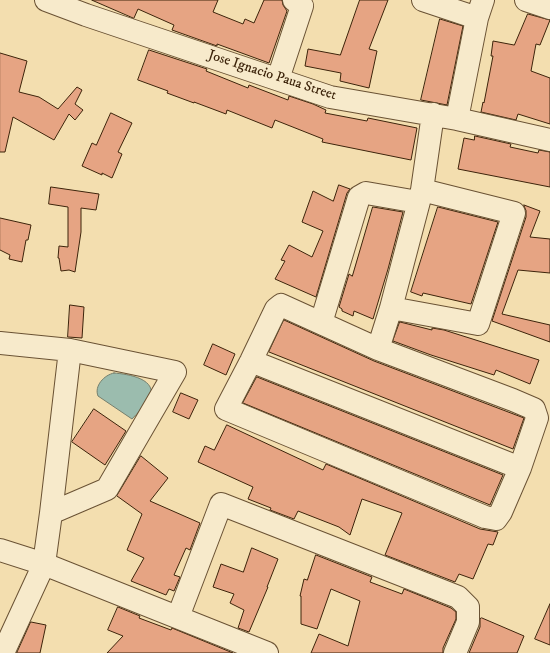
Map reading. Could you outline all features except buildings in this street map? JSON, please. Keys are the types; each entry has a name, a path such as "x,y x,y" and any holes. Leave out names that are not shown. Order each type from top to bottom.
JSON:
{"street":[{"name":"Jose Ignacio Paua Street","path":"46,0 86,15 330,97 432,114 550,140"},
{"path":"278,79 302,6 294,0"},
{"path":"423,0 480,9 457,119"},
{"path":"526,0 550,8"},
{"path":"378,349 391,308 420,196 432,114"},
{"path":"321,323 359,197 366,193 420,196 514,213 478,324 391,308"},
{"path":"281,306 378,349 534,409 537,418 520,468 501,512 496,519 485,517 226,409 251,362 276,309 281,306"},
{"path":"0,344 70,350 175,372 107,489 51,513"},
{"path":"3,653 44,564 70,350"},
{"path":"251,362 520,468"},
{"path":"178,618 221,504 458,597 468,607 468,622 456,653"},
{"path":"0,550 44,564 267,653"}],"shaded area":[{"path":"114,373 134,376 146,382 150,387 151,393 149,400 132,419 98,396 97,388 103,379"}]}
